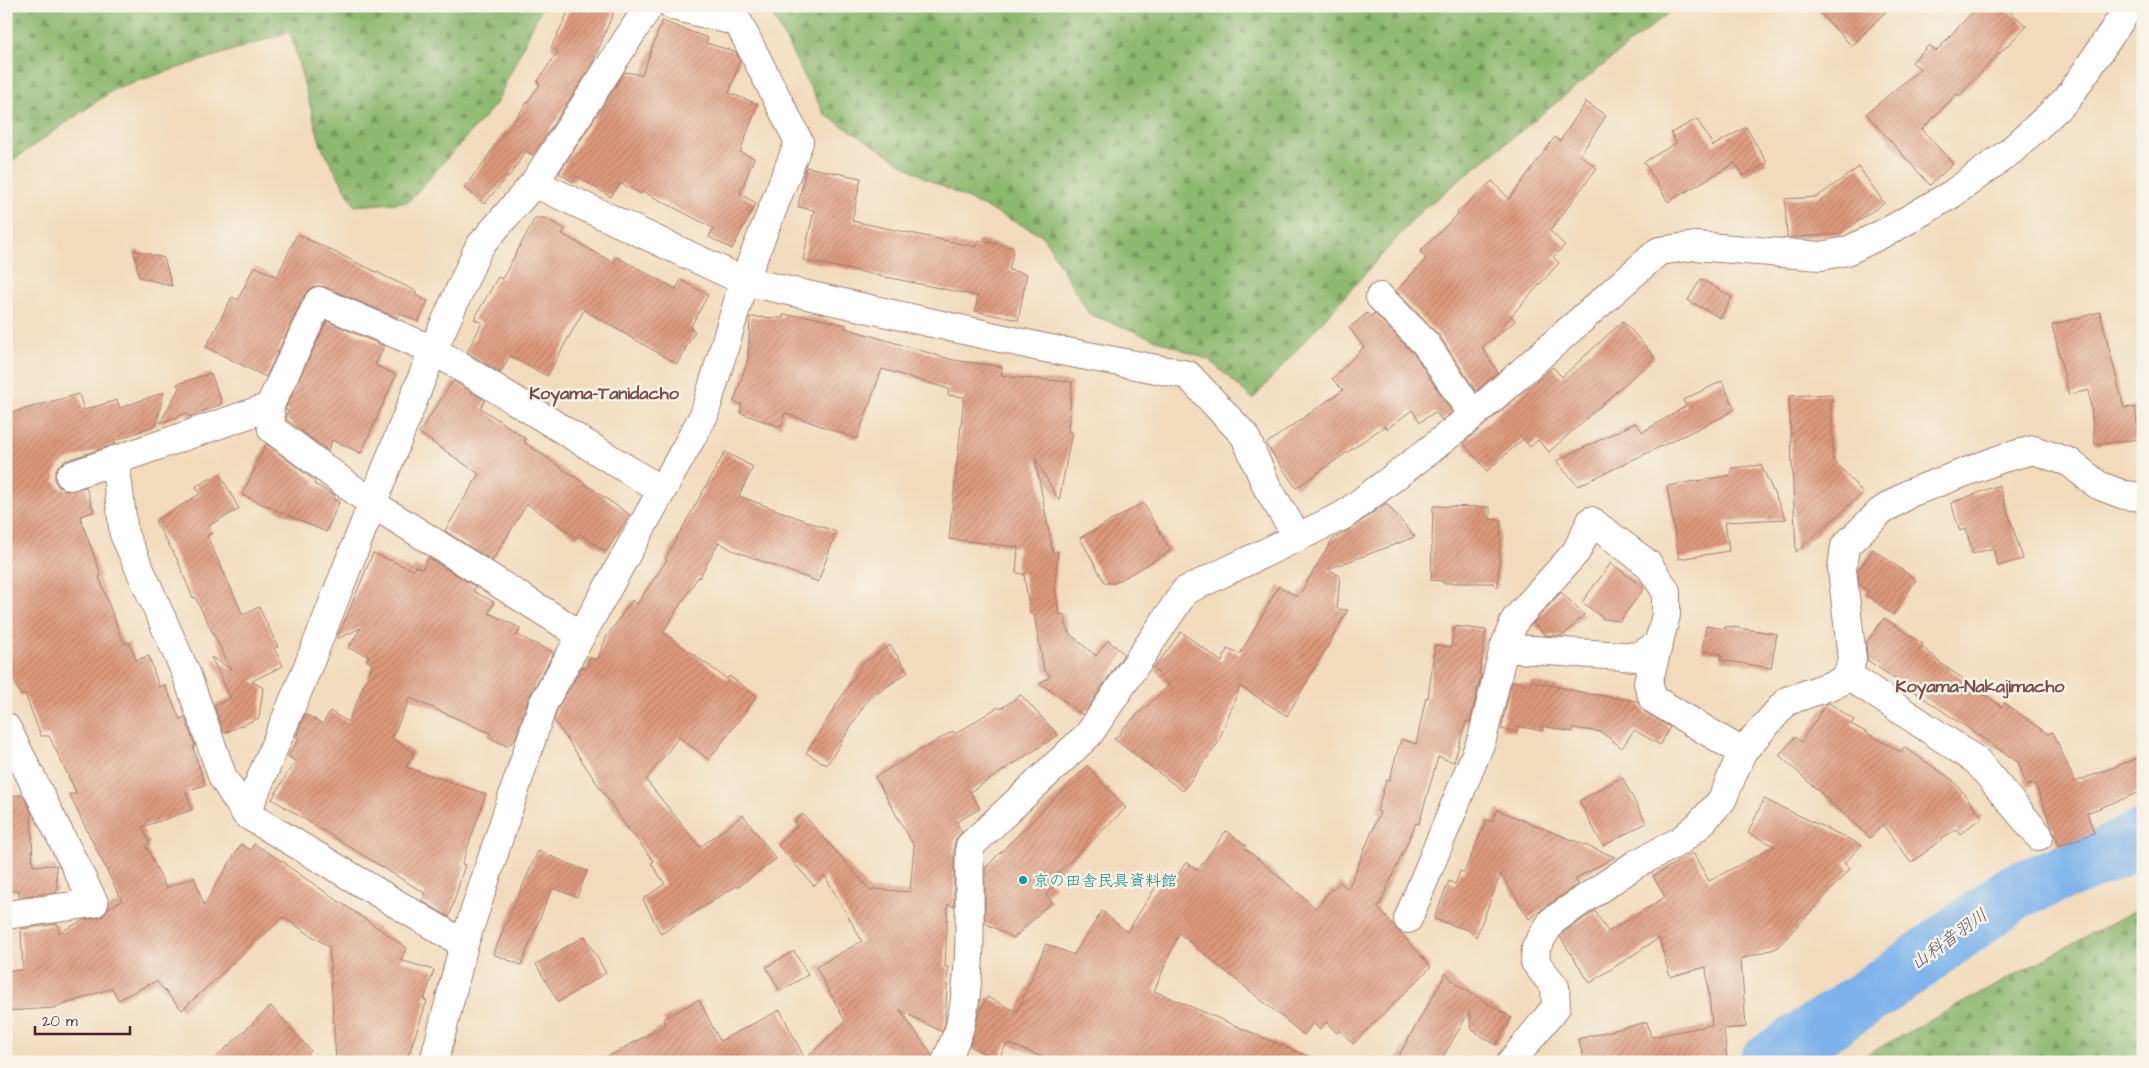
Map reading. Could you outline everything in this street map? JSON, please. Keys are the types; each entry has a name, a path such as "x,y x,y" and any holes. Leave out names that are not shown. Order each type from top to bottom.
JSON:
{"street":[{"path":"246,814 373,504 433,350 479,247 534,183 649,6"},
{"path":"434,1062 464,944 543,704 704,415 744,281 799,142 738,22 673,6"},
{"path":"946,1062 960,1028 966,988 970,934 970,846 1089,734 1185,591 1344,515 1431,449 1472,415 1659,251 1695,246 1821,256 1838,253 1847,251 1892,229 1952,194 2011,151 2068,98 2130,6"},
{"path":"534,183 744,281 1040,347 1188,375 1245,436 1267,486 1297,536"},
{"path":"1380,297 1426,344 1472,415"},
{"path":"581,635 373,504 272,429 268,407 319,301 433,350 661,490"},
{"path":"70,476 268,407"},
{"path":"1511,1062 1556,1007 1555,987 1535,962 1536,947 1552,921 1636,864 1680,841 1699,825 1722,800 1742,752 1787,701 1838,683 1848,675 1852,659 1842,569 1845,546 1880,512 1910,493 2003,458 2033,450 2069,462 2098,486 2124,496 2143,497"},
{"path":"115,460 124,534 186,673 223,778 246,814 464,944"},
{"path":"1408,919 1482,739 1504,648 1515,620 1576,552 1591,521 1648,564 1666,590 1666,615 1648,683 1653,699 1742,752"},
{"path":"1504,648 1637,656 1658,645"},
{"path":"1848,675 1977,761 2039,836"},
{"path":"6,727 16,767 94,903 6,915"}],"green space":[{"path":"6,6 542,6 496,104 408,202 355,206 321,146 290,32 116,88 6,165"},
{"path":"768,6 1677,6 1421,211 1253,399 1209,360 1089,314 1042,235 925,178 824,114"},
{"path":"2143,906 2143,1062 1853,1062 1860,1058"}],"building":[{"path":"571,6 616,6 591,67 533,155 526,151 508,178 484,204 464,187 540,84 537,82 558,51 551,48"},
{"path":"1813,6 1891,6 1852,46"},
{"path":"1978,6 2004,6 2026,26 1959,96 1957,94 1922,129 1953,164 1930,185 1866,114 1920,69 1912,62 1929,45 1936,51"},
{"path":"662,21 708,38 706,43 736,52 740,60 729,93 758,104 740,152 754,158 740,194 756,203 732,249 709,237 713,228 642,191 641,194 620,183 611,197 576,176 573,182 559,173 625,72 642,75"},
{"path":"1586,102 1606,116 1580,155 1597,168 1550,231 1565,245 1553,257 1559,263 1511,316 1515,321 1482,347 1498,372 1476,391 1439,335 1396,291 1426,259 1420,252 1458,214 1457,212 1492,181 1509,199 1555,137 1560,141"},
{"path":"1697,119 1713,146 1746,127 1767,163 1743,176 1735,163 1668,202 1644,162 1676,143 1671,133"},
{"path":"806,167 861,178 852,221 977,247 978,240 1014,248 1009,270 1027,274 1018,320 975,311 978,296 803,260 814,210 798,207"},
{"path":"1859,167 1884,203 1840,234 1787,238 1785,199 1817,197"},
{"path":"535,218 545,218 565,229 562,234 614,263 617,257 676,289 681,280 708,295 690,328 695,331 677,364 584,310 547,376 510,356 500,373 467,352 482,323 474,319 498,277 502,279"},
{"path":"297,234 416,291 415,294 428,301 418,322 399,313 397,318 325,287 317,286 305,294 266,377 206,347 232,297 238,300 254,266 277,277"},
{"path":"134,250 164,258 172,286 139,277"},
{"path":"1701,279 1732,297 1720,318 1688,300"},
{"path":"2100,312 2124,408 2135,407 2139,439 2095,445 2089,390 2069,395 2052,325"},
{"path":"1367,313 1371,317 1374,313 1414,354 1452,412 1442,420 1435,412 1420,422 1412,410 1387,429 1385,426 1296,488 1266,444 1343,390 1332,379 1364,347 1349,328"},
{"path":"783,315 807,316 846,325 845,328 953,360 1002,367 1001,375 1072,382 1068,431 1072,432 1059,501 1035,458 1053,553 1058,551 1055,585 1059,615 1064,614 1068,632 1096,656 1108,640 1124,654 1083,715 1040,683 1051,676 1044,670 1034,614 1030,614 1024,574 1016,573 1018,547 949,539 964,397 948,395 949,389 882,369 857,439 785,413 781,427 740,413 742,405 734,402 748,359 750,317 783,318"},
{"path":"327,321 384,346 375,365 396,375 361,453 332,440 328,451 287,420 286,414 288,411 285,409"},
{"path":"1623,321 1655,357 1549,452 1538,440 1530,447 1523,439 1487,471 1463,443 1553,367 1562,377"},
{"path":"211,373 222,404 189,417 187,413 160,423 179,388 177,384"},
{"path":"453,381 485,400 481,408 526,439 524,442 630,515 606,552 580,534 577,538 527,504 492,561 445,531 479,474 419,433"},
{"path":"1722,381 1735,409 1720,418 1578,486 1556,461 1635,423 1643,432 1686,406 1683,400"},
{"path":"164,392 156,425 114,441 115,444 65,461 58,466 55,474 55,481 59,487 67,491 86,487 94,512 80,516 101,576 99,577 121,637 125,644 129,642 136,660 149,656 159,687 165,685 180,719 185,717 205,785 186,791 192,810 142,827 150,844 146,846 166,888 194,877 204,905 241,844 251,850 254,844 287,864 407,948 400,960 434,970 424,1000 427,1001 406,1062 336,1062 329,947 283,917 182,1010 156,981 118,1000 112,988 54,1008 6,1011 6,971 23,970 21,929 58,924 59,933 84,920 103,916 109,907 122,901 69,794 77,794 49,736 41,736 25,694 21,696 6,665 6,414 79,394 84,410 117,400 120,408"},
{"path":"1831,394 1833,459 1863,493 1796,552 1789,396"},
{"path":"266,444 315,481 314,484 335,495 333,499 339,502 326,532 242,495"},
{"path":"725,452 753,467 739,496 836,532 818,582 732,550 719,542 699,578 663,632 727,679 729,676 757,696 709,760 679,737 646,780 700,847 743,815 776,859 738,887 736,886 661,934 643,899 665,884 651,863 654,861 626,826 554,720 557,710 582,667 586,669 590,658 597,660 606,638 632,600 637,604 667,560 665,559"},
{"path":"1761,465 1786,519 1725,522 1729,551 1679,559 1667,486 1732,475 1731,468"},
{"path":"220,474 239,509 208,526 212,533 207,536 243,615 259,607 278,647 274,648 283,666 252,681 263,688 259,718 224,733 214,705 231,698 211,657 231,669 195,597 193,598 177,559 155,521 200,494 196,486"},
{"path":"1999,485 2023,559 1998,566 1993,548 1973,554 1966,529 1960,531 1951,503"},
{"path":"1143,503 1171,551 1115,583 1105,583 1080,538"},
{"path":"1386,503 1415,537 1328,569 1340,576 1337,609 1348,610 1287,716 1240,686 1218,743 1183,791 1114,739 1122,732 1121,730 1168,686 1154,668 1181,632 1222,662 1227,649 1240,654 1279,586 1298,597 1332,540"},
{"path":"1433,506 1490,507 1490,519 1501,520 1498,588 1493,583 1443,583 1443,581 1431,580"},
{"path":"1873,549 1916,580 1893,615 1865,594 1868,591 1859,585 1858,570"},
{"path":"373,553 413,570 415,566 422,569 429,558 476,587 473,591 494,602 489,613 520,628 517,635 554,653 529,697 514,741 507,746 488,737 490,733 410,698 392,738 414,753 406,767 486,794 462,864 465,865 449,917 422,901 426,894 272,799 295,761 288,756 299,739 296,737 305,714 323,724 330,711 348,722 373,664 367,661 369,656 348,648 361,628 337,639"},
{"path":"1611,563 1644,588 1620,621 1604,619 1582,602"},
{"path":"1561,592 1584,615 1563,636 1545,635 1533,623"},
{"path":"1884,618 1923,644 1921,647 1935,659 2002,707 2004,703 2048,734 2053,732 2075,782 2143,756 2143,791 2087,813 2094,833 2059,846 2035,783 2027,786 2018,762 1867,660 1866,643"},
{"path":"1454,626 1486,630 1479,674 1481,675 1470,722 1466,721 1454,762 1438,757 1419,824 1416,823 1378,908 1431,967 1353,1044 1340,1030 1337,1033 1326,1022 1319,1029 1313,1023 1304,1035 1179,933 1154,991 1321,1062 1055,1062 1007,1043 998,1061 970,1046 978,1016 987,997 1017,1012 1046,944 1074,955 1102,911 1127,932 1161,879 1165,881 1169,874 1176,878 1186,862 1198,870 1226,831 1247,846 1245,848 1316,908 1331,889 1333,890 1340,882 1348,889 1380,812 1377,811 1386,780 1389,781 1401,739 1416,744 1426,697 1428,698 1435,645 1451,647"},
{"path":"1706,626 1725,629 1726,626 1777,634 1771,668 1721,660 1721,654 1702,651"},
{"path":"890,645 908,672 868,699 827,765 806,753 862,664"},
{"path":"1512,681 1530,685 1531,681 1590,694 1637,701 1645,712 1670,727 1660,745 1634,730 1622,748 1601,732 1573,728 1572,732 1543,726 1542,731 1517,726 1516,732 1501,729"},
{"path":"1021,695 1058,735 970,792 980,809 956,822 962,832 956,839 954,846 954,907 948,904 945,967 948,967 945,1023 942,1032 900,1010 932,1055 931,1062 598,1062 666,1025 663,1019 699,1000 720,1041 780,1010 805,1059 845,1021 816,967 862,941 825,876 814,886 778,845 797,827 794,821 803,814 871,891 874,889 910,892 914,846 875,777 953,731 955,734 998,707 1000,709"},
{"path":"1829,703 1854,720 1851,724 1901,752 1904,747 1953,780 1982,817 1960,834 1956,829 1911,863 1883,825 1870,838 1779,755 1795,737 1801,742 1826,704"},
{"path":"1087,766 1126,808 1050,881 1055,886 1046,895 1052,901 1014,938 985,923 985,868"},
{"path":"1622,777 1646,823 1603,846 1579,801"},
{"path":"23,795 31,812 33,866 56,865 57,892 19,897 19,891 6,891 6,796"},
{"path":"1764,799 1862,845 1844,863 1850,869 1777,948 1741,959 1746,1027 1724,1029 1727,1062 1585,1062 1578,1039 1647,1022 1651,1037 1712,1025 1706,967 1670,977 1659,938 1590,983 1560,937 1564,932 1595,911 1608,932 1665,897 1653,876 1693,853 1709,881 1775,846 1748,833"},
{"path":"1497,810 1615,857 1575,879 1578,884 1529,919 1501,874 1476,937 1468,930 1434,919 1449,881 1455,884 1460,871 1464,872 1487,820 1492,822"},
{"path":"538,851 587,871 577,897 552,888 521,965 493,954"},
{"path":"585,936 606,973 558,1002 536,964"},
{"path":"794,951 808,975 780,991 766,967"},
{"path":"1446,973 1456,984 1512,1018 1496,1045 1472,1030 1469,1012 1440,1062 1395,1062"},
{"path":"271,1006 311,1051 298,1062 211,1062"}],"waterway":[{"name":"山科音羽川","path":"1767,1062 1890,982 2016,891 2098,859 2143,837"}],"place":[{"name":"京の田舎民具資料館","path":"1023,880"}],"district":[{"name":"Koyama-Tanidacho","path":"604,393"},
{"name":"Koyama-Nakajimacho","path":"1980,686"}]}
